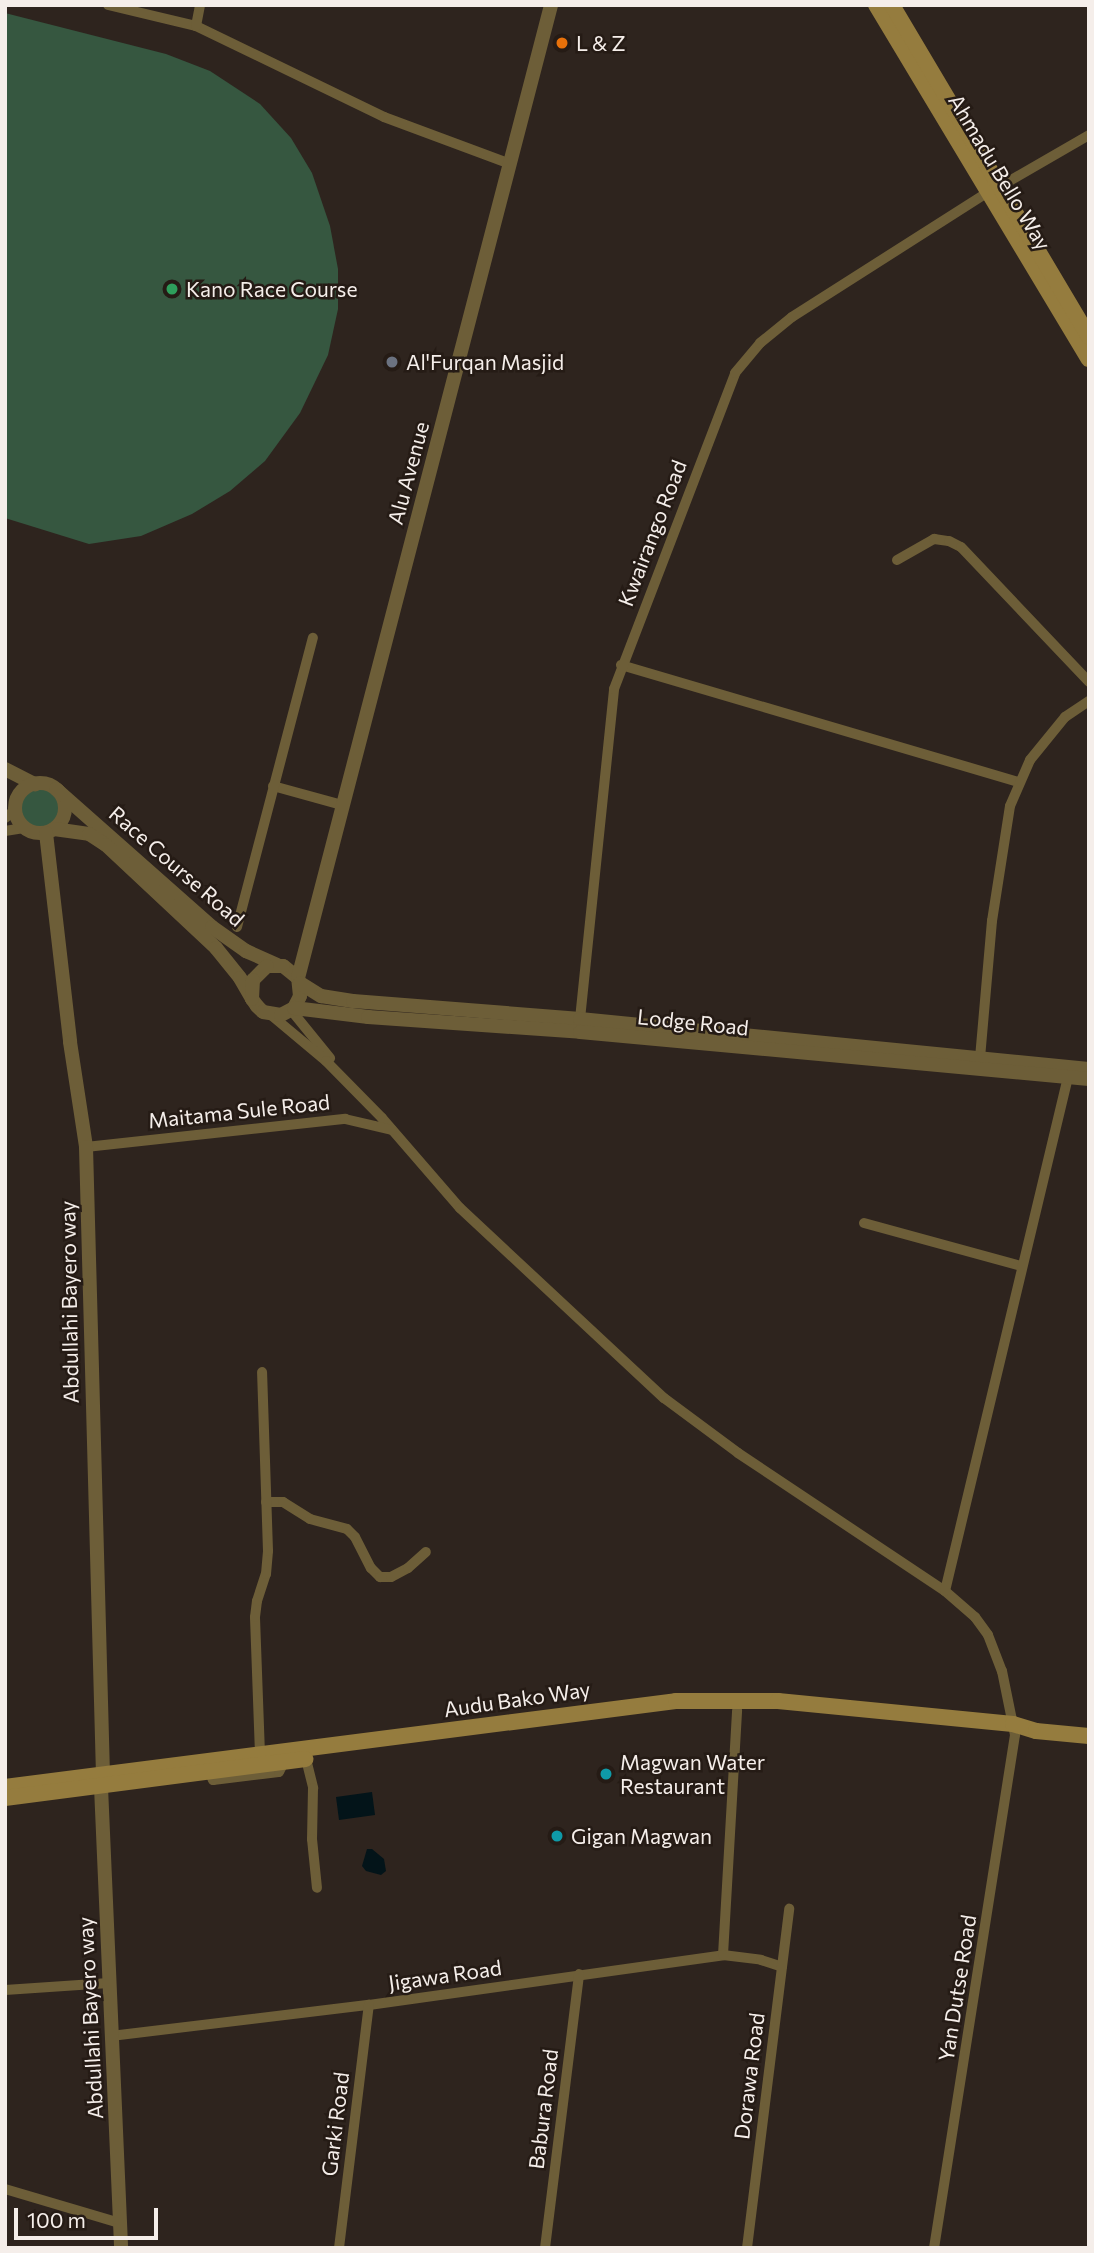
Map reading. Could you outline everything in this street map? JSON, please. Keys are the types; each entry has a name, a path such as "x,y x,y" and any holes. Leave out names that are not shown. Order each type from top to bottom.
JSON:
{"main road":[{"name":"Ahmadu Bello Way","path":"882,6 993,190 1089,359"},
{"name":"Ahmadu Bello Way","path":"993,190 1089,337"},
{"name":"Audu Bako Way","path":"5,1798 260,1754 676,1701 778,1701 1014,1729"},
{"name":"Audu Bako Way","path":"5,1787 209,1772 615,1717 737,1710 1089,1736"}],"street":[{"path":"108,5 196,26 384,117 508,163"},
{"path":"196,26 200,5"},
{"name":"Alu Avenue","path":"291,973 307,952 342,806 551,5"},
{"name":"Kwairango Road","path":"580,1019 609,709 621,665 726,395 746,359 792,317 993,190 1089,135"},
{"path":"897,559 933,539 949,541 961,547 1089,682"},
{"path":"237,927 313,638"},
{"path":"621,665 1018,782"},
{"path":"980,1058 1003,836 1018,782 1065,717 1089,701"},
{"path":"5,769 35,784 56,789 65,805 64,814 50,831 24,828 5,831"},
{"path":"24,828 10,806 20,793 35,784"},
{"path":"273,786 342,806"},
{"name":"Race Course Road","path":"56,789 212,927 246,951 291,973"},
{"name":"Race Course Road","path":"50,831 89,834 106,845 216,948 240,978 252,999"},
{"name":"Abdullahi Bayero way","path":"50,831 86,1147 102,1780 121,2248"},
{"path":"271,1015 281,1015 293,1009 300,996 291,973 259,972 251,989 252,999 263,1012 271,1015 326,1062 382,1118 460,1208 664,1398 738,1453 946,1591 975,1617 988,1635 1002,1671 1014,1729"},
{"name":"Lodge Road","path":"291,973 321,996 353,1001 580,1019 1089,1069"},
{"path":"293,1009 382,1118"},
{"name":"Lodge Road","path":"293,1009 1089,1079"},
{"path":"946,1591 1068,1077"},
{"name":"Maitama Sule Road","path":"86,1147 345,1119 394,1131"},
{"path":"864,1223 1021,1266"},
{"path":"260,1754 255,1617 267,1567 262,1372"},
{"path":"266,1502 284,1502 310,1519 347,1529 355,1536 371,1568 380,1577 391,1577 408,1568 426,1552"},
{"path":"723,1955 737,1710"},
{"name":"Yan Dutse Road","path":"934,2248 1014,1729"},
{"path":"306,1759 313,1788 312,1839 317,1888"},
{"name":"Dorawa Road","path":"747,2248 789,1909"},
{"name":"Jigawa Road","path":"111,2036 369,2005 723,1955 752,1958 782,1967"},
{"name":"Babura Road","path":"545,2248 579,1975"},
{"path":"5,1990 109,1983"},
{"name":"Garki Road","path":"339,2248 369,2005"},
{"path":"5,2189 120,2224"}],"green space":[{"name":"Kano Race Course","path":"5,13 166,54 210,71 260,104 291,138 312,173 330,226 338,269 338,309 328,355 300,413 265,461 230,491 192,514 141,536 89,544 5,518"},
{"path":"40,789 53,795 59,808 53,821 40,827 27,821 21,808 27,795"}],"shaded area":[{"path":"372,1792 375,1815 339,1820 336,1797"},
{"path":"367,1849 372,1849 384,1859 386,1871 381,1875 366,1871 362,1866"}],"place":[{"name":"L & Z","path":"562,43"},
{"name":"Kano Race Course","path":"172,289"},
{"name":"Al'Furqan Masjid","path":"392,362"},
{"name":"Magwan Water Restaurant","path":"606,1774"},
{"name":"Gigan Magwan","path":"557,1836"}]}
